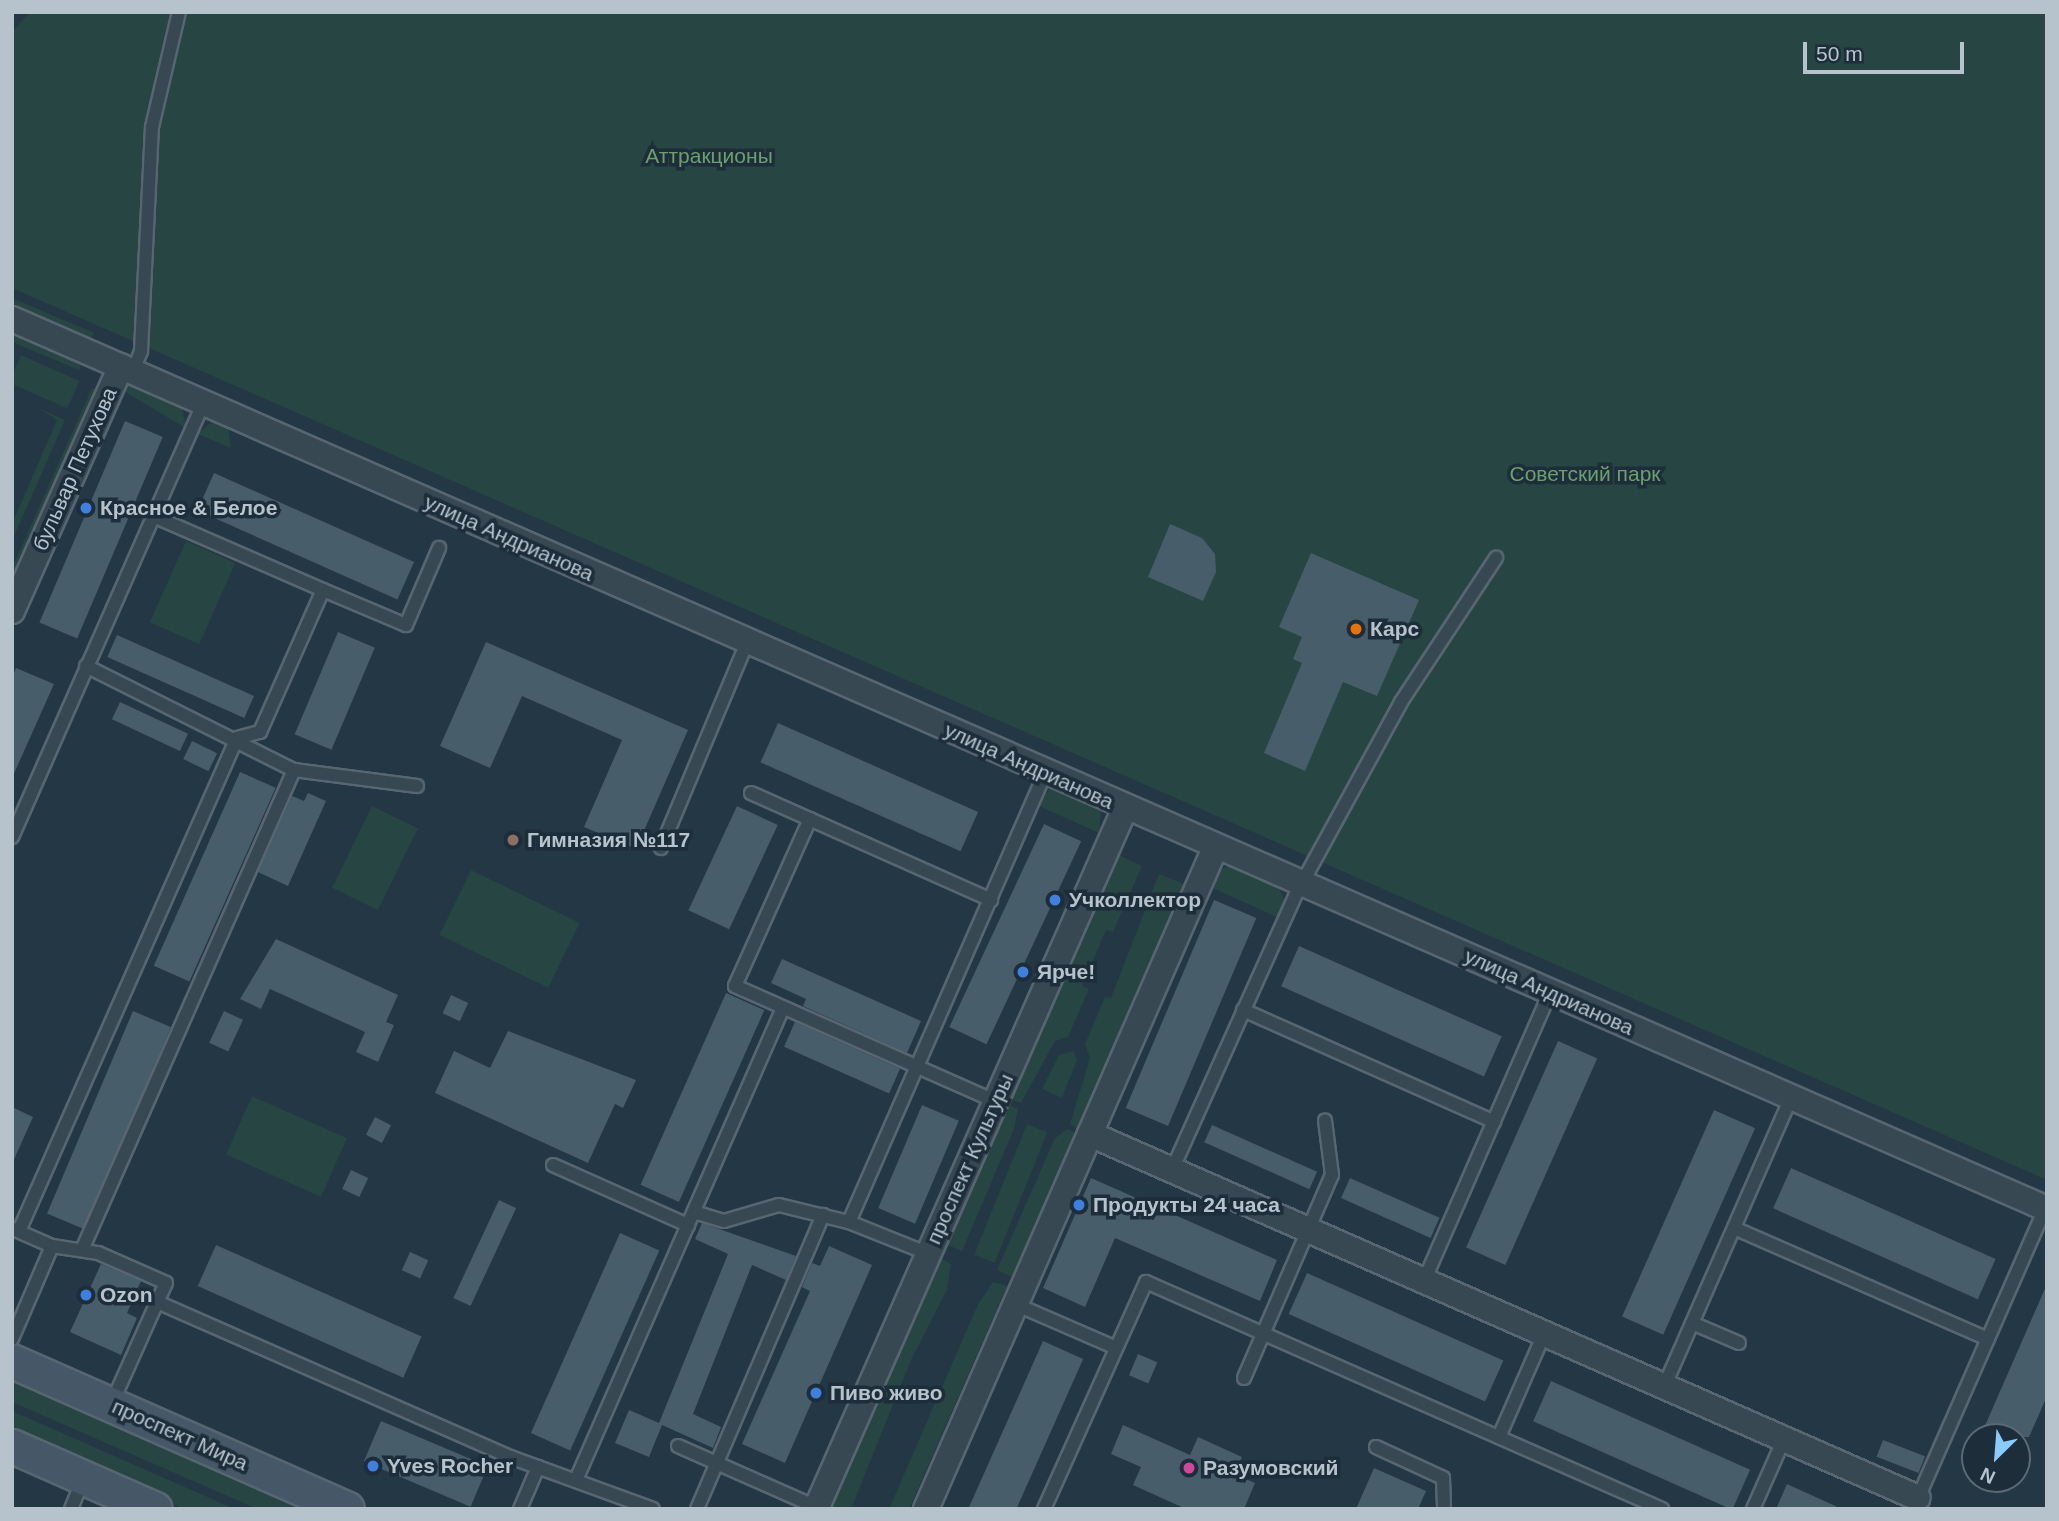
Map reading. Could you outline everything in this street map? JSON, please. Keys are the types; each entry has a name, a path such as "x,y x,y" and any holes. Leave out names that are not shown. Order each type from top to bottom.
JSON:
{"main road":[{"name":"проспект Мира","path":"12,1361 347,1509"},
{"path":"12,1447 155,1509"}],"street":[{"name":"улица Андрианова","path":"12,319 1045,774 2046,1209"},
{"name":"бульвар Петухова","path":"12,611 127,368"},
{"name":"проспект Культуры","path":"816,1508 1125,808"},
{"path":"926,1509 1215,848"},
{"path":"1090,1134 1918,1498"}],"lane":[{"path":"127,368 141,351 152,127 179,12"},
{"path":"12,837 204,403"},
{"path":"153,516 406,625 439,548"},
{"path":"1172,1170 1243,1010 1303,885 1401,702 1496,558"},
{"path":"237,738 260,732 323,590"},
{"path":"661,848 747,642"},
{"path":"86,666 237,738 295,770 417,786"},
{"path":"111,1405 166,1283 82,1250 52,1245 15,1230 237,738"},
{"path":"82,1250 295,770"},
{"path":"849,1222 1045,774"},
{"path":"751,793 991,900"},
{"path":"810,818 735,986 782,1010 995,1101"},
{"path":"1424,1281 1550,993"},
{"path":"576,1480 782,1010"},
{"path":"1243,1010 1494,1122"},
{"path":"1664,1387 1791,1098"},
{"path":"1244,1378 1332,1175 1325,1120"},
{"path":"553,1165 688,1225"},
{"path":"694,1212 724,1221 779,1205 849,1222 929,1254"},
{"path":"1918,1498 2046,1209"},
{"path":"696,1509 823,1215"},
{"path":"1734,1228 1988,1339"},
{"path":"12,1339 52,1245"},
{"path":"1044,1509 1114,1347 1146,1282 1662,1509"},
{"path":"157,1302 538,1467 653,1509"},
{"path":"1015,1304 1114,1347"},
{"path":"1692,1323 1739,1343"},
{"path":"1499,1437 1544,1334"},
{"path":"1753,1509 1784,1439"},
{"path":"678,1446 816,1508"},
{"path":"1376,1447 1443,1478 1444,1509"},
{"path":"520,1509 538,1467"},
{"path":"71,1509 84,1478"}],"green space":[{"name":"Советский парк","path":"30,12 2047,12 2047,1180 12,288 12,32"},
{"path":"12,298 94,333 90,343 12,310"},
{"path":"12,331 83,361 79,370 12,342"},
{"path":"21,355 79,381 67,408 12,384 12,375"},
{"path":"129,384 181,405 187,429 122,390"},
{"path":"92,388 100,391 12,584 12,568"},
{"path":"36,407 65,420 12,541 12,524 57,420"},
{"path":"214,420 228,426 231,448 198,434"},
{"path":"186,541 235,563 199,644 150,622"},
{"path":"1050,789 1101,811 1099,833 1037,805"},
{"path":"372,806 418,828 378,910 332,888"},
{"path":"1117,854 1142,866 1113,932 1106,930 1082,986 1089,989 1068,1037 1055,1041 1021,1103 1010,1099"},
{"path":"1228,866 1279,888 1285,901 1279,918 1210,887 1216,872"},
{"path":"471,870 580,923 548,988 439,935"},
{"path":"1159,874 1184,884 1077,1128 1070,1124 1090,1058 1085,1044 1105,997 1111,998"},
{"path":"1073,1051 1077,1060 1062,1098 1042,1089 1059,1055"},
{"path":"252,1096 347,1138 321,1197 226,1154"},
{"path":"1008,1104 1018,1109 1014,1129 962,1251 945,1244"},
{"path":"1027,1124 1047,1132 995,1263 974,1255"},
{"path":"1067,1129 1076,1133 1014,1278 997,1270 1055,1138"},
{"path":"939,1257 951,1264 947,1290 911,1360 851,1509 830,1509"},
{"path":"993,1282 1007,1286 909,1509 889,1509 978,1304"},
{"path":"12,1382 299,1509 257,1509 12,1402"},
{"path":"12,1411 235,1509 184,1509 12,1433"}],"building":[{"path":"125,421 163,437 77,639 39,623"},
{"path":"214,473 414,562 397,600 197,510"},
{"path":"1170,524 1202,538 1215,554 1216,572 1203,601 1148,577"},
{"path":"1311,553 1419,600 1377,696 1343,682 1305,771 1264,753 1302,663 1293,659 1302,637 1279,627"},
{"path":"338,632 375,648 331,750 295,734"},
{"path":"117,635 254,696 244,718 107,657"},
{"path":"486,642 688,730 636,849 584,827 622,740 522,696 490,768 440,746"},
{"path":"16,668 54,684 12,778 12,677"},
{"path":"120,702 188,734 180,751 112,719"},
{"path":"778,723 978,812 961,851 761,762"},
{"path":"192,741 217,753 208,771 183,759"},
{"path":"240,772 276,788 189,982 154,966"},
{"path":"308,793 326,801 288,886 258,872 292,796 304,801"},
{"path":"737,806 778,825 729,929 688,910"},
{"path":"1044,824 1081,841 986,1044 949,1027"},
{"path":"1214,900 1256,918 1168,1126 1126,1108"},
{"path":"276,939 398,995 386,1022 394,1025 378,1062 356,1052 365,1032 270,989 261,1009 240,999"},
{"path":"1299,946 1502,1036 1484,1076 1281,986"},
{"path":"782,959 921,1021 907,1053 803,1006 806,999 771,983"},
{"path":"726,993 764,1010 679,1202 641,1185"},
{"path":"451,995 468,1003 460,1021 443,1013"},
{"path":"133,1011 171,1027 85,1230 47,1214"},
{"path":"224,1011 243,1020 228,1052 209,1043"},
{"path":"795,1022 900,1069 889,1093 784,1047"},
{"path":"508,1031 636,1080 623,1108 615,1104 588,1163 435,1093 454,1051 490,1068"},
{"path":"1558,1041 1597,1058 1505,1265 1466,1247"},
{"path":"922,1105 959,1121 915,1224 878,1208"},
{"path":"12,1107 33,1117 12,1164"},
{"path":"1714,1110 1755,1128 1663,1335 1622,1316"},
{"path":"375,1117 391,1125 382,1143 366,1135"},
{"path":"1212,1125 1317,1172 1309,1189 1204,1142"},
{"path":"1791,1168 1996,1259 1978,1299 1773,1208"},
{"path":"351,1170 368,1178 359,1197 342,1189"},
{"path":"1091,1178 1277,1260 1260,1301 1115,1238 1085,1307 1043,1288"},
{"path":"1350,1178 1440,1218 1431,1238 1341,1198"},
{"path":"499,1200 516,1208 471,1306 453,1298"},
{"path":"702,1223 796,1256 786,1280 752,1265 693,1414 721,1427 713,1448 662,1425 649,1457 615,1443 629,1410 659,1423 728,1254 695,1239"},
{"path":"620,1233 659,1250 570,1451 531,1433"},
{"path":"216,1245 422,1337 403,1378 198,1286"},
{"path":"829,1246 872,1265 785,1463 742,1444 810,1291 802,1287 812,1263 820,1266"},
{"path":"410,1252 428,1260 420,1278 402,1270"},
{"path":"101,1264 141,1281 127,1313 137,1318 121,1355 70,1332"},
{"path":"1307,1273 1503,1360 1485,1402 1289,1314"},
{"path":"2047,1284 2047,1396 2031,1432 2031,1423 1986,1423"},
{"path":"1043,1341 1083,1359 1016,1509 968,1509"},
{"path":"1138,1354 1157,1362 1148,1383 1129,1375"},
{"path":"1551,1381 1750,1470 1730,1509 1533,1421"},
{"path":"381,1421 488,1466 471,1507 364,1462"},
{"name":"Разумовский","path":"1123,1425 1190,1455 1198,1437 1242,1457 1234,1474 1255,1483 1244,1509 1186,1509 1133,1485 1141,1467 1111,1454"},
{"path":"1883,1440 1925,1456 1919,1473 1877,1457"},
{"path":"1374,1468 1426,1491 1418,1509 1356,1509"},
{"path":"1787,1484 1842,1509 1776,1509"}],"place":[{"name":"Красное & Белое","path":"86,508"},
{"name":"Карс","path":"1356,629"},
{"name":"Гимназия №117","path":"513,840"},
{"name":"Учколлектор","path":"1055,900"},
{"name":"Ярче!","path":"1023,972"},
{"name":"Продукты 24 часа","path":"1079,1205"},
{"name":"Ozon","path":"86,1295"},
{"name":"Пиво живо","path":"816,1393"},
{"name":"Yves Rocher","path":"373,1466"},
{"name":"Разумовский","path":"1189,1468"}],"park label":[{"name":"Аттракционы","path":"709,156"}]}
